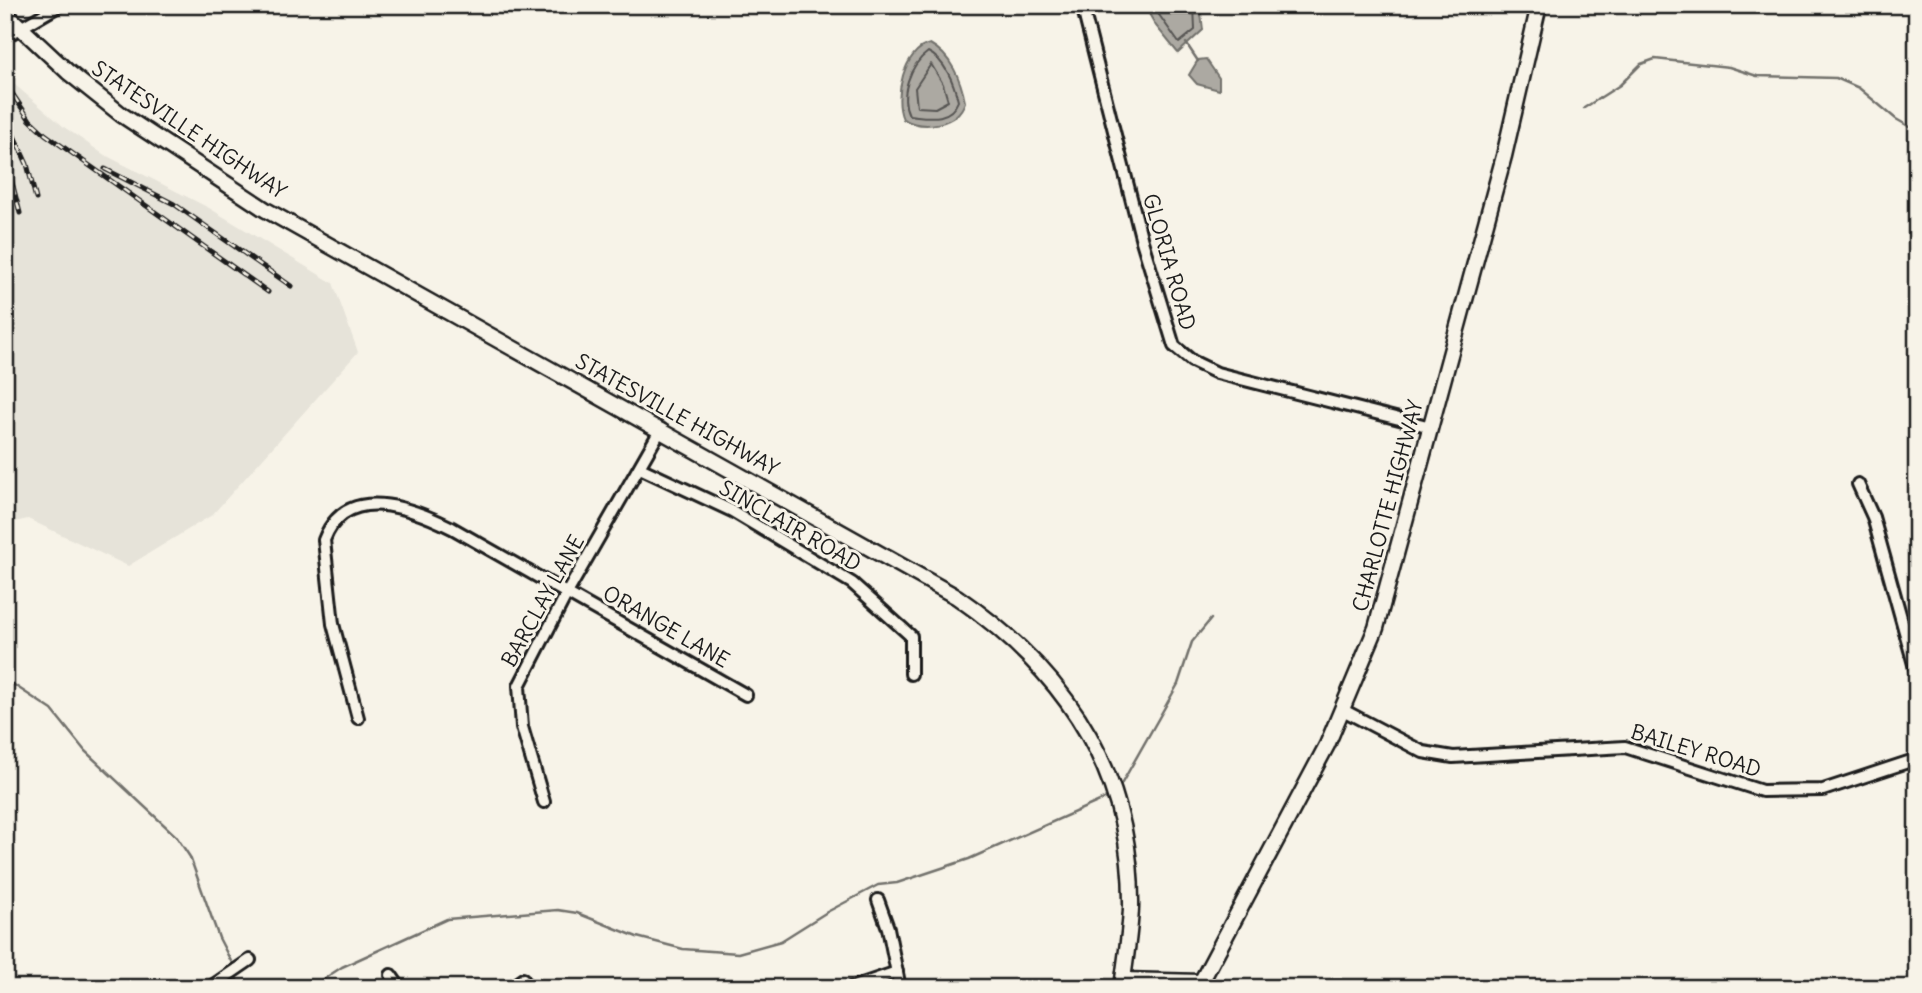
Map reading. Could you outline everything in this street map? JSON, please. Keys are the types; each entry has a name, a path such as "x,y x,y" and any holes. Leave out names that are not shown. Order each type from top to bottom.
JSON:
{"main road":[{"name":"CHARLOTTE HIGHWAY","path":"1200,985 1343,710 1391,585 1504,156 1539,5"},
{"name":"STATESVILLE HIGHWAY","path":"5,13 19,29 122,115 266,209 957,597 1004,631 1061,690 1086,729 1106,772 1120,816 1129,862 1131,909 1123,984"},
{"path":"1123,984 1200,985"}],"street":[{"path":"5,37 60,5"},
{"name":"GLORIA ROAD","path":"1082,5 1138,228 1174,346 1192,361 1217,373 1432,426"},
{"name":"BARCLAY LANE","path":"544,803 522,727 519,685 567,593 661,429"},
{"name":"SINCLAIR ROAD","path":"640,468 732,510 852,583 911,636 911,674"},
{"path":"1858,484 1873,517 1917,675"},
{"name":"ORANGE LANE","path":"358,718 333,624 324,552 328,529 343,512 381,503 418,511 746,695"},
{"name":"BAILEY ROAD","path":"1343,710 1423,752 1453,757 1625,747 1762,791 1823,790 1917,759"},
{"path":"878,900 888,928 900,988"},
{"path":"209,988 250,960"},
{"path":"850,988 897,972"},
{"path":"391,975 400,988"},
{"path":"510,988 523,979"}],"shaded area":[{"path":"14,84 64,127 103,154 209,208 333,283 358,352 212,515 128,566 28,519 5,524 5,86"}],"water":[{"path":"1144,5 1200,5 1203,30 1178,53 1156,26"},
{"path":"930,44 944,55 954,69 965,102 955,116 947,121 929,125 903,119 899,99 907,64 921,48"},
{"path":"1206,59 1219,78 1219,90 1197,84 1189,75 1198,60"}],"waterway":[{"path":"1186,43 1198,61"},
{"path":"1584,108 1620,85 1641,64 1655,59 1729,67 1757,76 1836,78 1859,88 1896,119 1917,131"},
{"path":"1118,790 1178,684 1192,642 1211,619"},
{"path":"5,679 52,710 85,751 176,836 190,857 219,938 234,967"},
{"path":"310,988 342,967 447,919 558,910 577,913 637,937 683,949 738,953 781,941 827,912 878,885 897,883 969,859 1111,796"},
{"path":"236,973 238,988"}],"railway":[{"path":"5,83 30,120 45,134 268,292"},
{"path":"5,116 27,164 36,199"},
{"path":"5,156 20,213"},
{"path":"105,169 174,204 291,286"}]}
